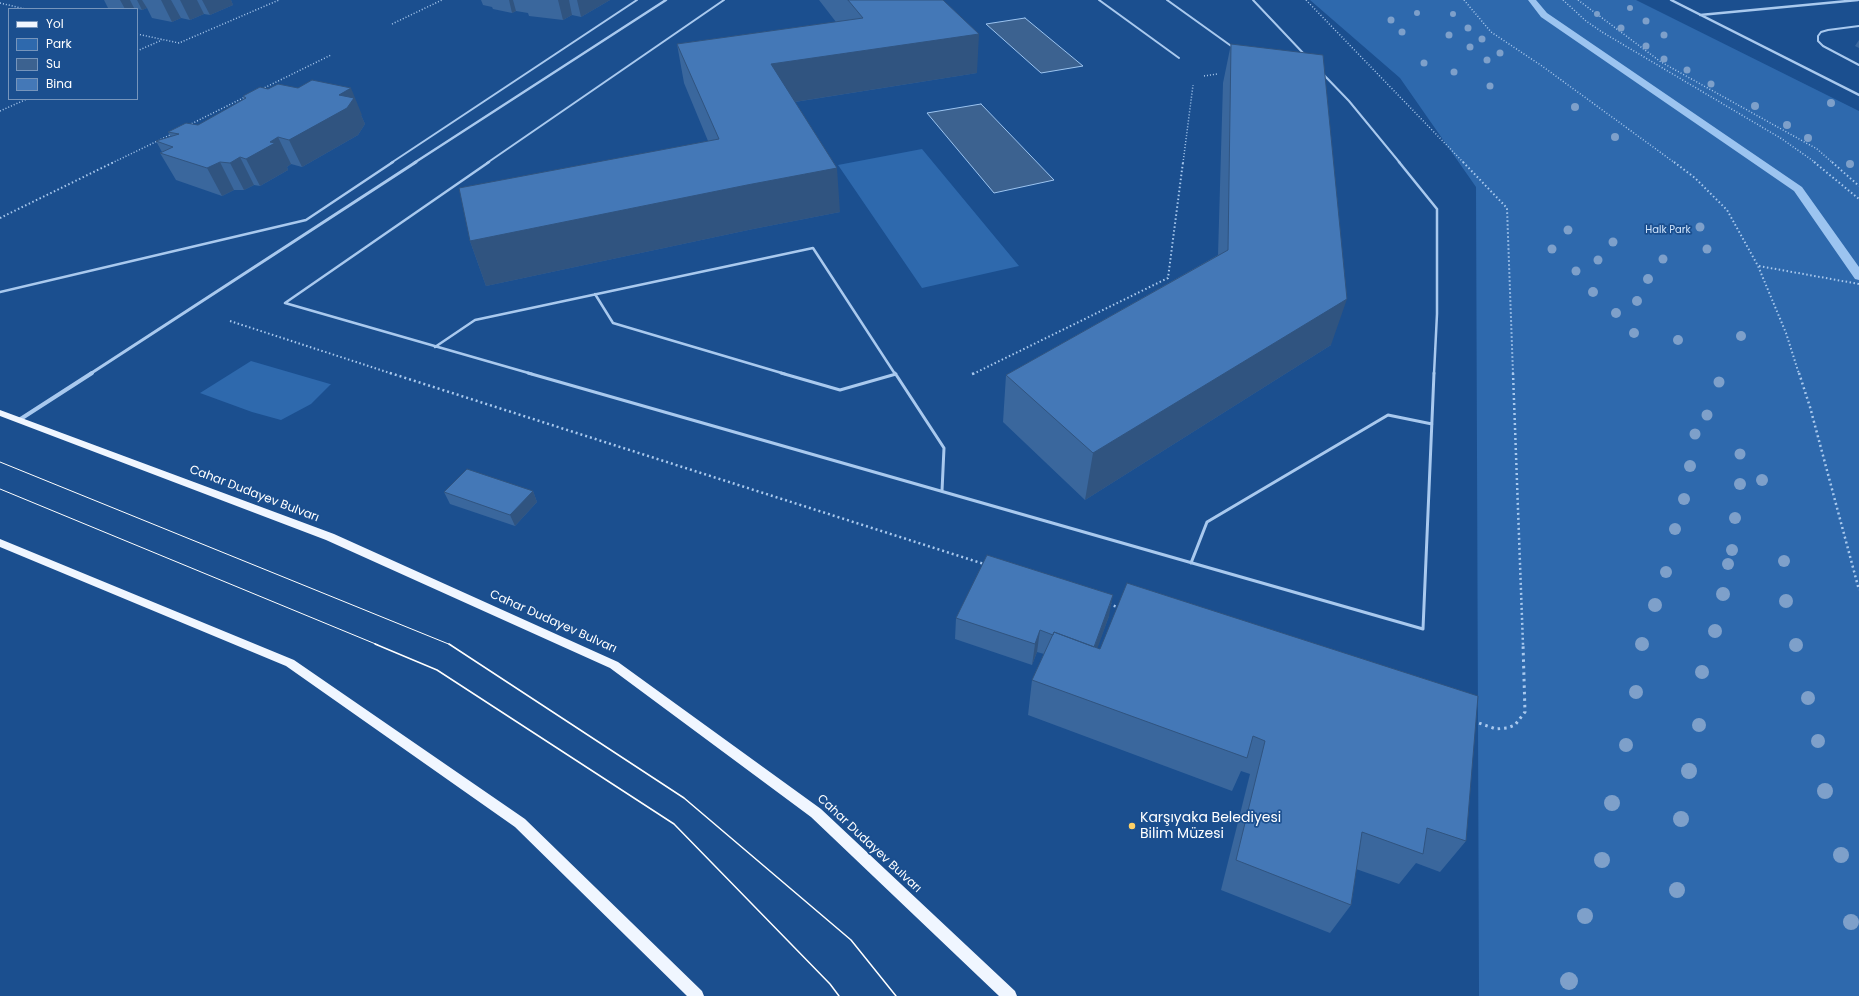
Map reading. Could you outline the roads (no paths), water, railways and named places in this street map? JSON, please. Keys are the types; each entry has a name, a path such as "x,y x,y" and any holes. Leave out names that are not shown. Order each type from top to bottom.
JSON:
{"main road":[{"name":"Cahar Dudayev Bulvarı","path":"0,413 330,537 614,665 816,813 1010,996"},
{"path":"0,543 290,663 520,823 697,996"}],"street":[{"path":"19,420 666,0"},
{"path":"1671,0 1699,16 1859,95"},
{"path":"1699,16 1858,0"}],"lane":[{"path":"0,292 306,220 637,0"},
{"path":"724,0 285,303 1423,629 1437,314 1437,209 1349,101 1319,70"},
{"path":"1099,0 1179,58"},
{"path":"1167,0 1239,51"},
{"path":"1253,0 1309,59"},
{"path":"1859,26 1821,32 1818,36 1818,41 1823,46 1859,65"},
{"path":"435,347 475,320 813,248 944,448 942,491"},
{"path":"595,294 613,323 840,390 896,374"},
{"path":"1191,563 1207,522 1388,415 1432,424"}],"water":[{"path":"1025,18 1083,66 1041,73 986,24"},
{"path":"981,104 1054,180 994,193 927,113"}],"waterway":[{"path":"1532,0 1544,15 1798,189 1859,276"}],"tram line":[{"path":"0,462 450,644"},
{"path":"0,489 378,645"},
{"path":"375,644 437,670 674,824 830,984 839,996"},
{"path":"450,644 684,798 851,940 896,996"}],"place":[{"name":"Karşıyaka Belediyesi Bilim Müzesi","path":"1132,826"}],"park label":[{"name":"Halk Park","path":"1668,230"}]}
